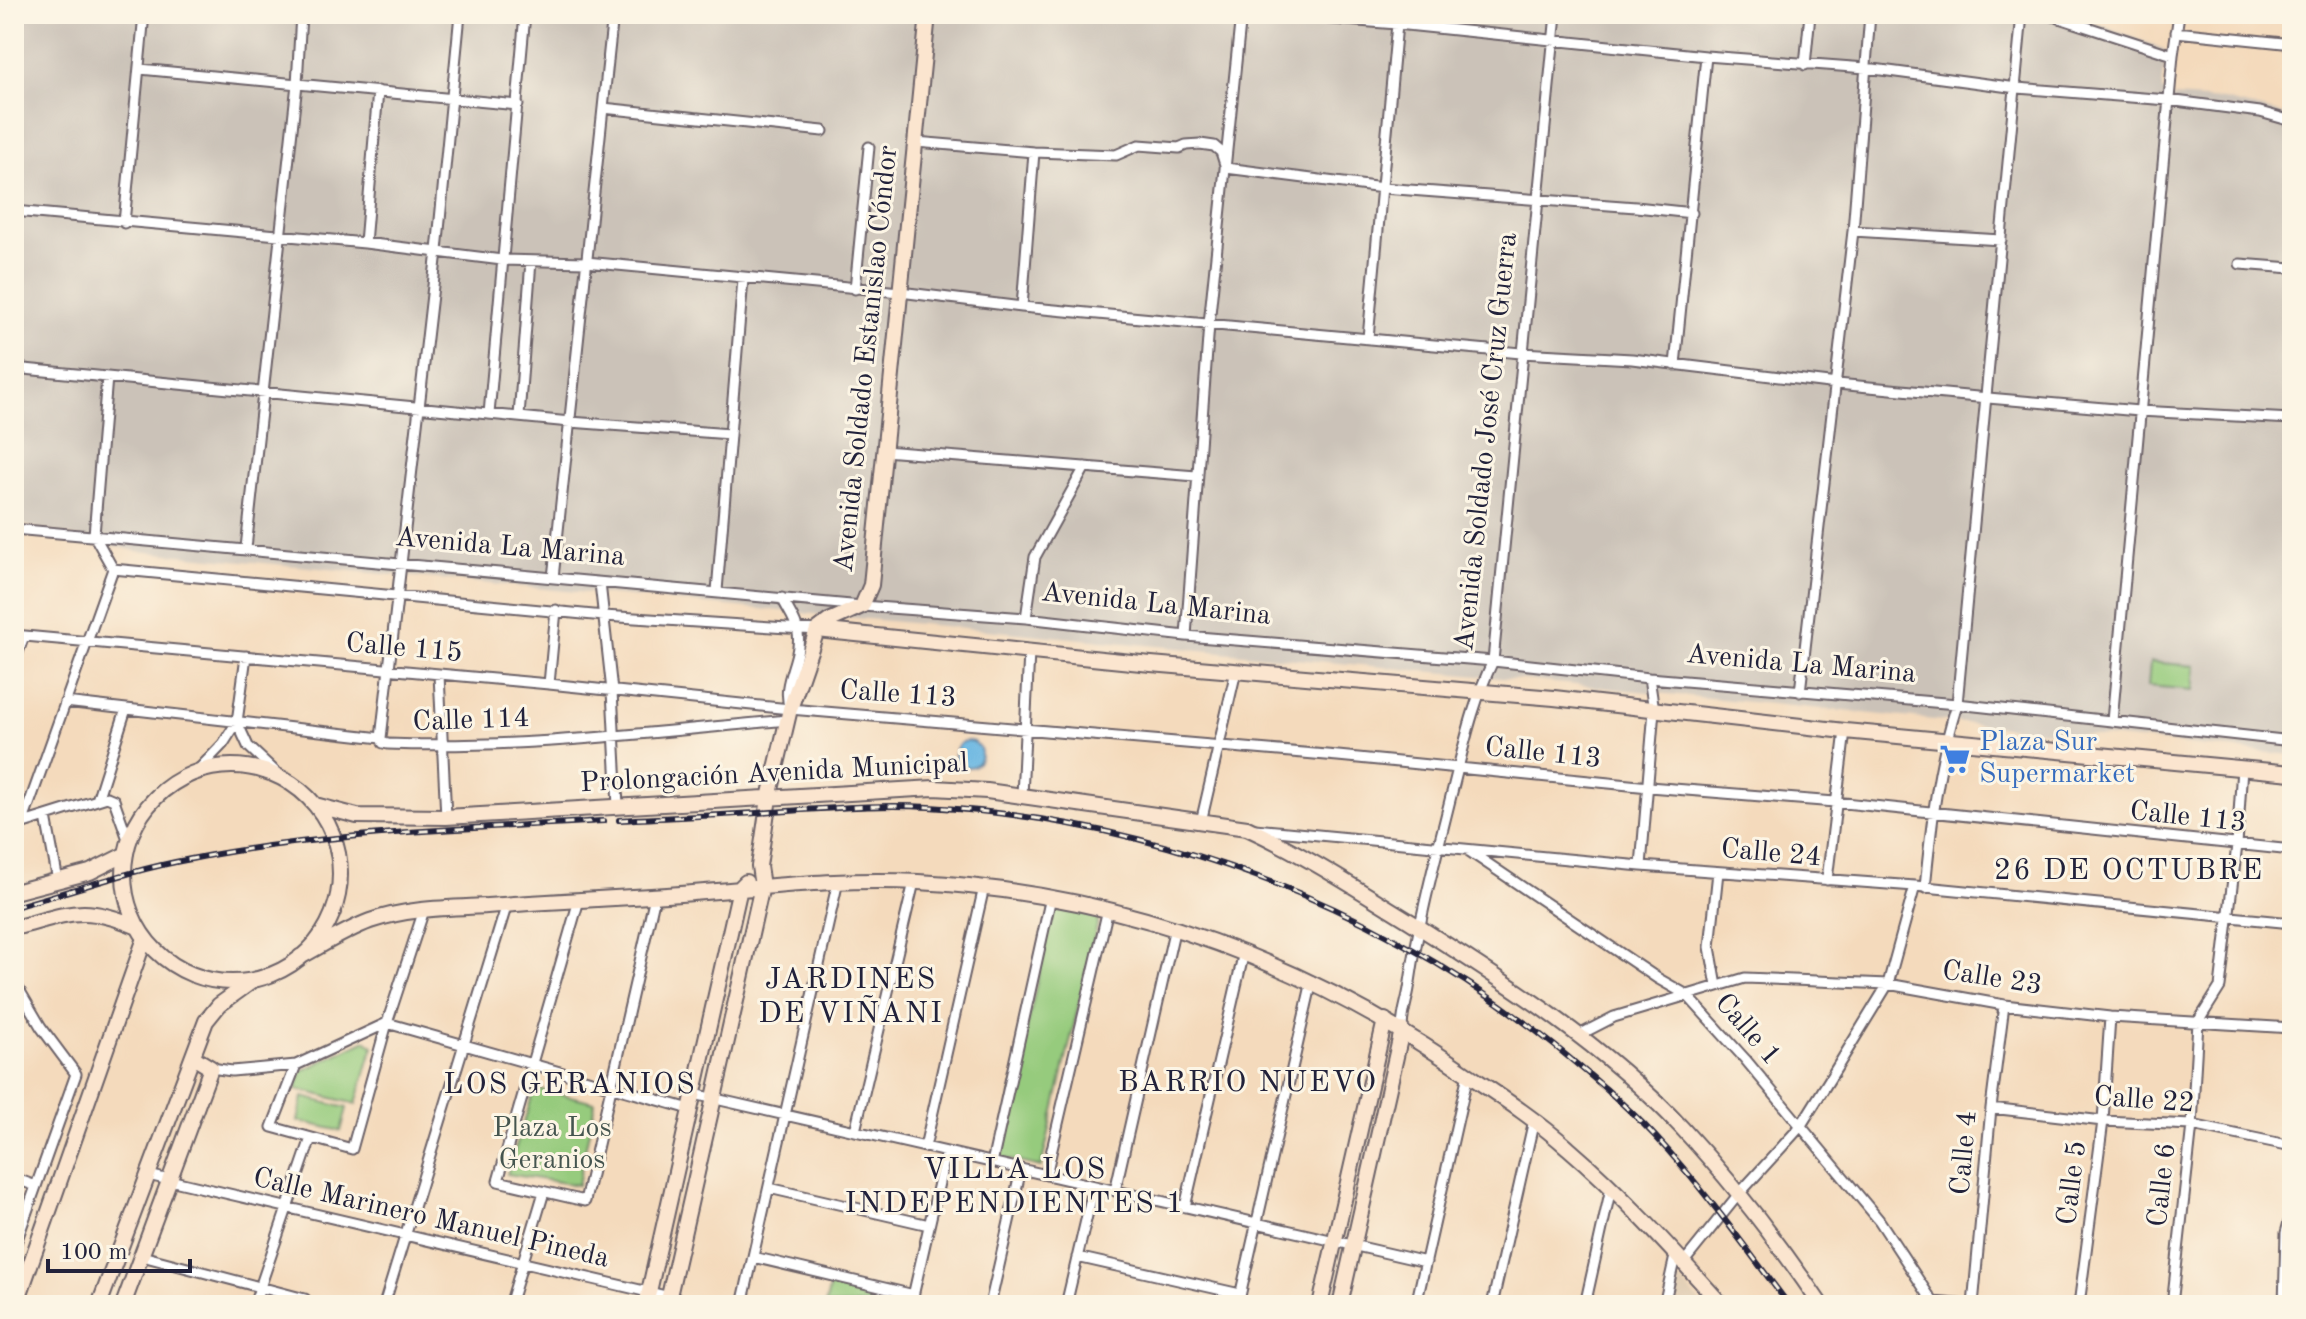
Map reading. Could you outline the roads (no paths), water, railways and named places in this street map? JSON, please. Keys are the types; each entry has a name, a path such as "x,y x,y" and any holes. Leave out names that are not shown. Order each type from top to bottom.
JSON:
{"street":[{"path":"124,223 144,14"},
{"path":"246,548 297,84 301,14"},
{"path":"381,738 403,564 460,14"},
{"path":"489,414 525,14"},
{"path":"553,578 613,14"},
{"name":"Avenida Soldado Estanislao Cóndor","path":"817,630 862,606 871,585 928,14"},
{"path":"1186,636 1209,324 1241,14"},
{"path":"1269,14 1324,16 1554,42 1866,68 2017,88 2168,100 2260,112 2292,121"},
{"name":"Avenida Soldado José Cruz Guerra","path":"1340,1305 1402,1030 1402,1009 1419,928 1478,692 1493,661 1556,14"},
{"path":"1805,65 1810,14"},
{"path":"1800,692 1853,231 1870,14"},
{"path":"1664,1305 1680,1257 1800,1127 1888,984 1920,887 1947,738 1957,704 2022,14"},
{"path":"2047,14 2173,55"},
{"path":"2112,721 2168,100 2179,14"},
{"path":"1368,338 1397,24"},
{"path":"2176,32 2283,43"},
{"path":"1675,365 1706,56"},
{"path":"140,69 518,105"},
{"path":"365,243 378,91"},
{"path":"603,108 823,131"},
{"path":"916,142 1116,155 1139,145 1179,148 1200,144 1214,146 1221,152 1226,168"},
{"path":"855,289 869,147"},
{"path":"1022,307 1034,152"},
{"path":"1226,168 1383,188 1692,213"},
{"path":"14,211 365,243 502,260 586,262 1022,307 1521,353 1632,359 1837,384 1988,398 2139,411 2292,419"},
{"path":"1853,231 2001,240"},
{"path":"519,416 531,261"},
{"path":"2240,264 2292,268"},
{"path":"717,591 743,279"},
{"path":"14,368 418,408 730,434"},
{"path":"18,825 113,569 94,535 107,377"},
{"path":"884,451 1196,476"},
{"path":"1026,618 1035,557 1085,467"},
{"name":"Avenida La Marina","path":"14,529 1957,704 2292,741"},
{"name":"Avenida La Marina","path":"113,569 604,616 817,630 1029,652 1554,698 1845,731 1947,738 2292,773"},
{"path":"600,583 616,736 618,806"},
{"path":"782,598 798,630 798,642 786,688 788,714"},
{"path":"549,684 556,610"},
{"path":"668,1301 762,886 759,866 769,798 788,714 817,630"},
{"path":"14,663 19,636"},
{"name":"Calle 115","path":"19,636 549,684 788,714"},
{"path":"1022,796 1029,652"},
{"path":"196,772 223,744 237,722 246,656"},
{"path":"1201,822 1236,671"},
{"path":"439,675 446,817"},
{"path":"1641,866 1654,710 1649,678"},
{"name":"Calle 114","path":"65,702 381,738 383,743 388,744 442,746 616,736 788,714"},
{"path":"97,800 126,709"},
{"name":"Calle 113","path":"788,714 1024,727 1835,802 2292,850"},
{"path":"237,722 248,746 281,777"},
{"path":"1827,880 1845,731"},
{"name":"Prolongación Avenida Municipal","path":"300,957 325,929 335,906 339,881 336,844 315,805 302,791 281,777 258,769 233,766 196,772 174,783 154,799 139,819 128,848 126,892 142,932 162,956 194,975 218,981 256,979 279,971 370,921 424,910 838,881 984,887 1108,909 1175,927 1244,952 1312,981 1402,1030 1534,1120 1611,1188 1680,1257 1722,1305"},
{"path":"2198,1022 2220,987 2237,845 2242,767"},
{"name":"Prolongación Avenida Municipal","path":"315,805 357,816 446,817 934,788 1022,796 1247,828 1322,867 1516,990 1579,1035 1681,1127 1776,1238 1821,1305"},
{"path":"14,892 90,872 128,848 114,800 107,797 18,825"},
{"path":"46,817 58,881"},
{"name":"Calle 24","path":"1247,828 2292,923"},
{"name":"Calle 1","path":"1466,849 1687,995 1745,1059 1879,1220 1934,1304"},
{"path":"647,1299 740,888 759,866"},
{"path":"1717,986 1710,947 1718,872"},
{"path":"742,1305 838,881"},
{"path":"855,1131 914,882"},
{"path":"925,1147 984,887"},
{"path":"579,900 498,1181 585,1201 655,896"},
{"path":"992,1163 1051,897"},
{"path":"384,1305 507,904"},
{"path":"1046,1175 1108,909"},
{"path":"296,1065 272,1127 352,1149 387,1023 424,910"},
{"name":"Prolongación Avenida Municipal","path":"14,928 83,911 100,913 142,932"},
{"path":"1115,1191 1175,927"},
{"path":"16,1305 96,1079 142,932"},
{"path":"1185,1207 1244,952"},
{"name":"Calle 23","path":"1579,1035 1614,1017 1745,978 1888,984 2004,1005 2110,1017 2292,1028"},
{"path":"99,1305 206,1021 219,1005 256,979"},
{"path":"14,981 18,1011 76,1074 96,1079"},
{"path":"1077,1257 1239,1300 1312,981"},
{"name":"Calle 4","path":"1970,1305 2004,1005"},
{"path":"1320,1305 1385,1020 1402,1009"},
{"name":"Calle 5","path":"2079,1305 2103,1121 2110,1017"},
{"name":"Calle 6","path":"2172,1305 2192,1125 2198,1022"},
{"path":"193,1057 211,1068 244,1071 296,1065 387,1023 611,1087 692,1102 714,1099 1426,1262"},
{"path":"123,1305 211,1068"},
{"path":"14,1248 76,1074"},
{"path":"1416,1305 1468,1074"},
{"name":"Calle 22","path":"1991,1108 2103,1121 2192,1125 2292,1146"},
{"path":"1492,1305 1534,1120"},
{"path":"254,1305 311,1138"},
{"path":"753,1257 912,1300 946,1152"},
{"path":"990,1305 1021,1169"},
{"name":"Calle Marinero Manuel Pineda","path":"148,1175 524,1263 647,1299 704,1305"},
{"path":"14,1178 36,1186"},
{"path":"1066,1305 1094,1186"},
{"path":"769,1188 929,1225"},
{"path":"1585,1305 1611,1188"},
{"path":"510,1305 544,1192"},
{"path":"2284,1305 2286,1233 2292,1211"},
{"path":"142,1256 260,1287 304,1302"},
{"path":"1934,1304 1970,1305"}],"water":[{"path":"968,741 977,745 981,754 977,763 968,767 959,763 955,754 959,745"}],"railway":[{"path":"619,820 858,807 929,807 1014,815 1098,830 1180,851 1260,878 1339,911 1414,950 1486,995 1555,1046 1619,1100 1655,1136 1708,1198 1789,1305"},
{"path":"14,907 146,869 242,850 345,837 604,821"}],"place":[{"name":"Plaza Sur Supermarket","path":"1955,759"}],"district":[{"name":"26 DE OCTUBRE","path":"2129,871"},
{"name":"JARDINES DE VIÑANI","path":"851,997"},
{"name":"BARRIO NUEVO","path":"1248,1083"},
{"name":"LOS GERANIOS","path":"570,1085"},
{"name":"VILLA LOS INDEPENDIENTES 1","path":"1015,1187"}],"park label":[{"name":"Plaza Los Geranios","path":"552,1145"}]}
